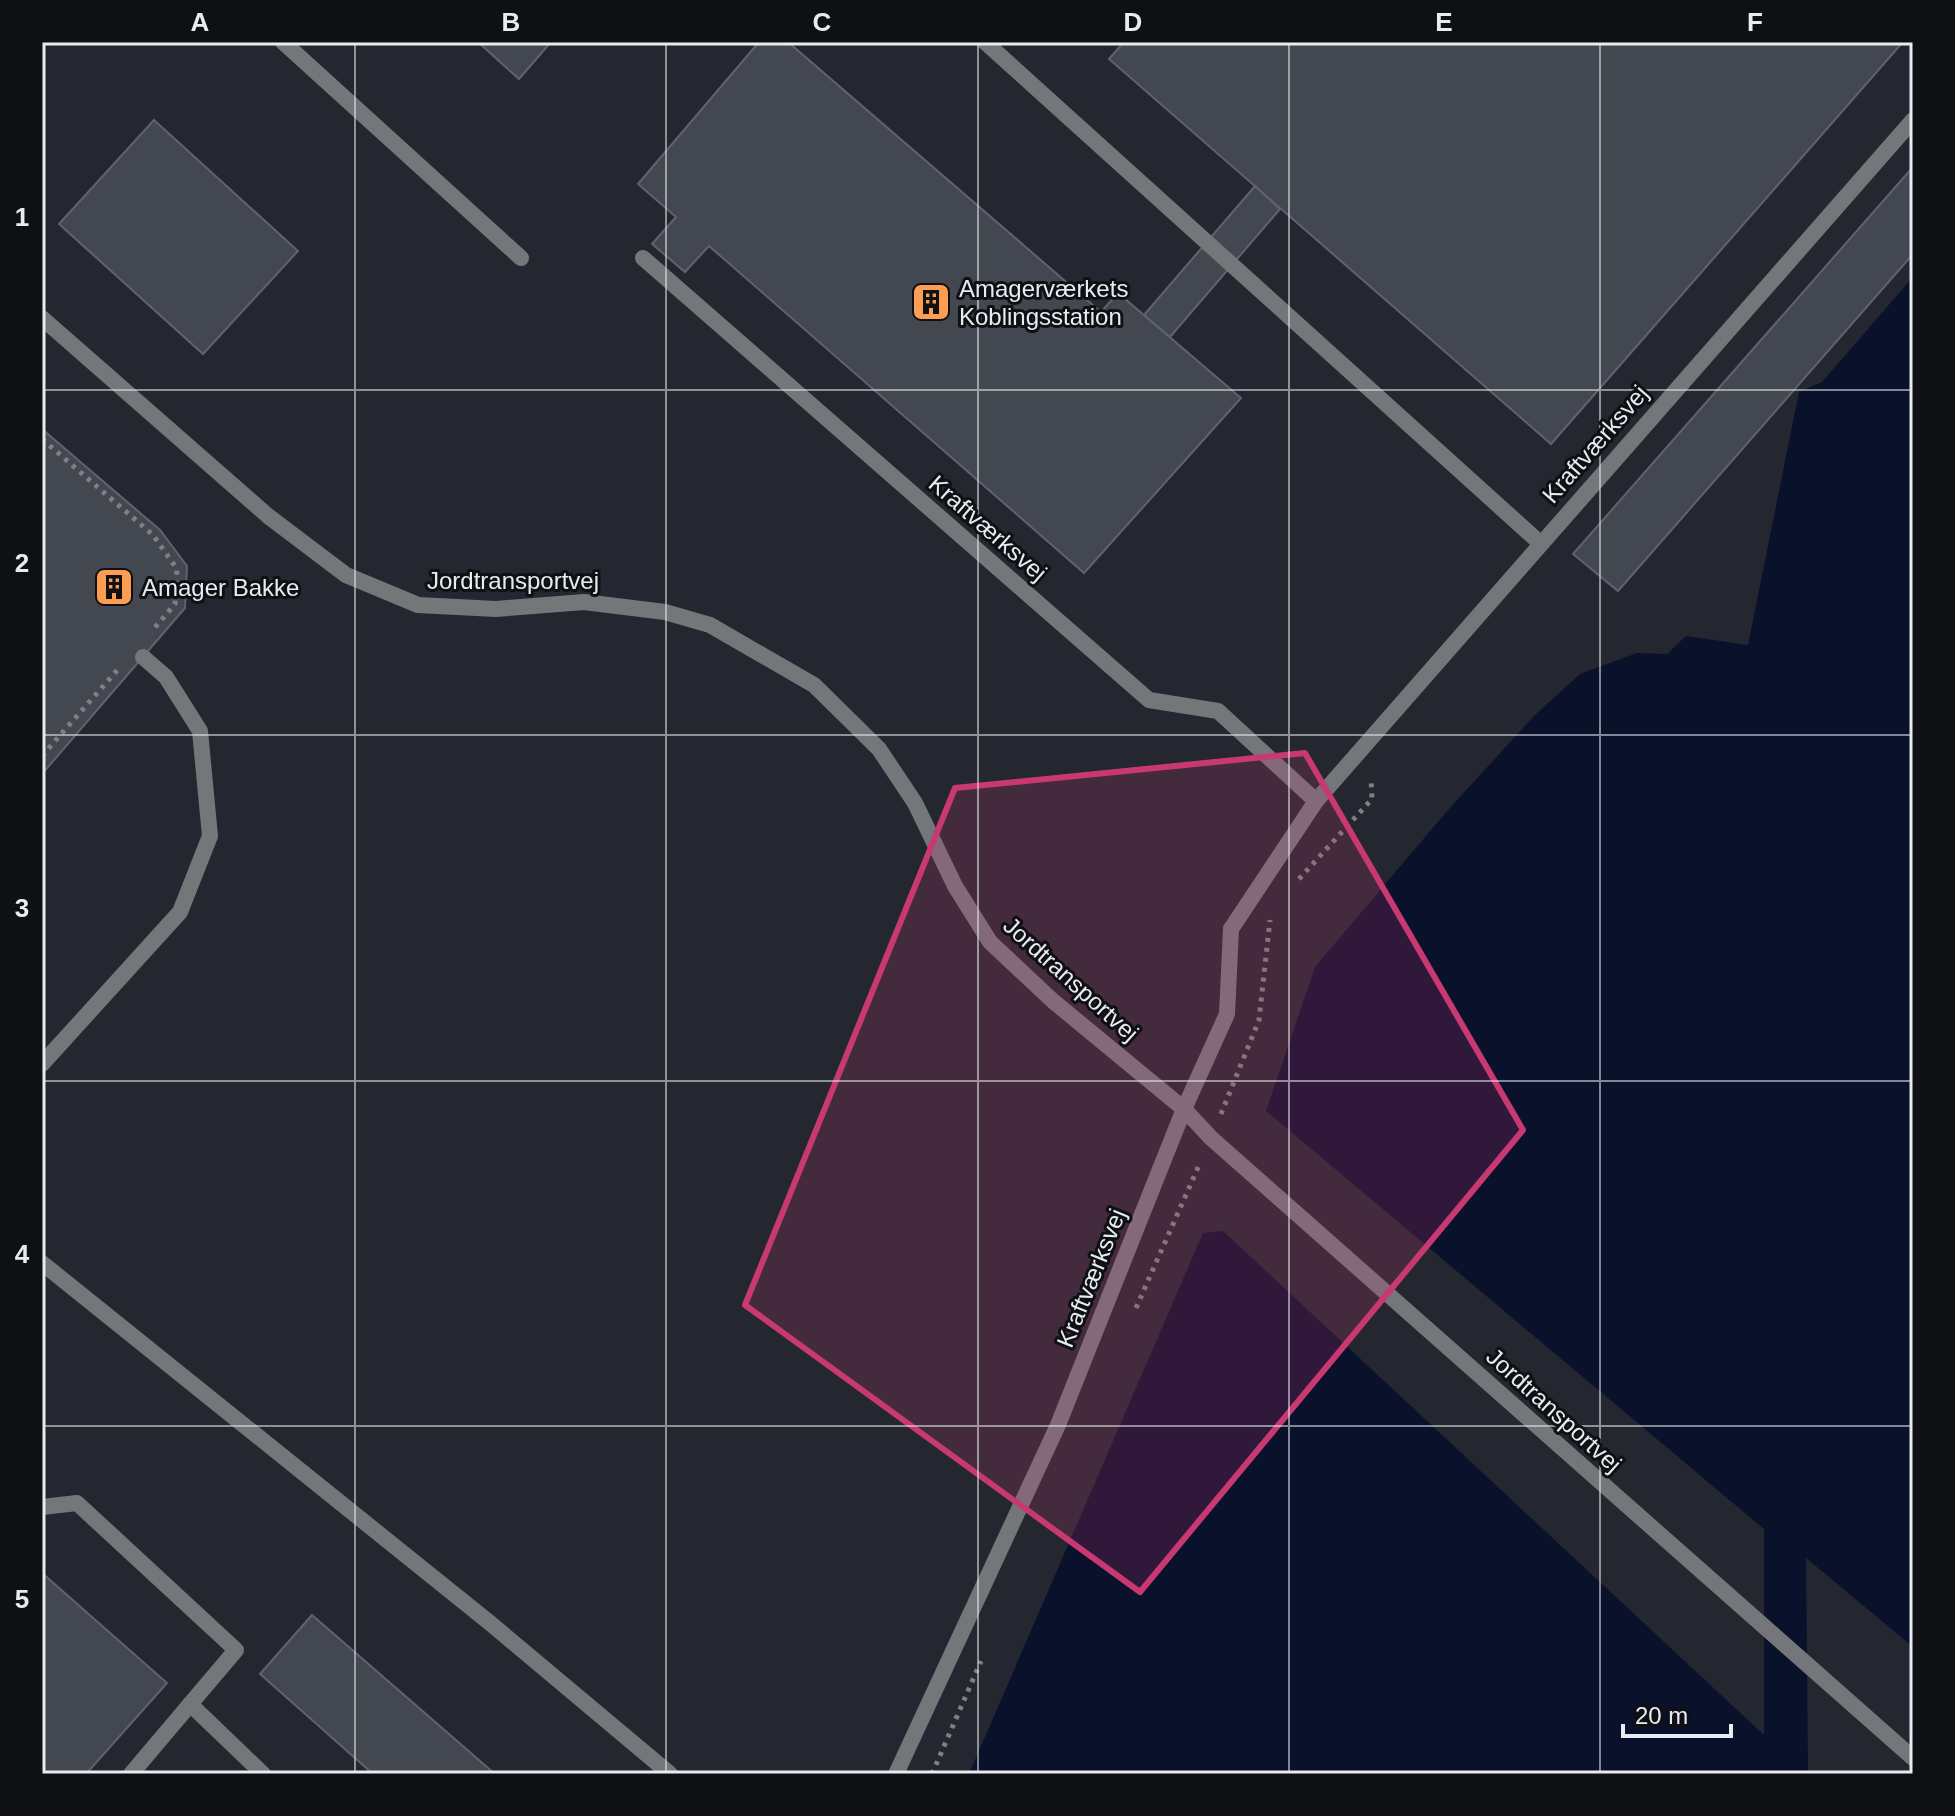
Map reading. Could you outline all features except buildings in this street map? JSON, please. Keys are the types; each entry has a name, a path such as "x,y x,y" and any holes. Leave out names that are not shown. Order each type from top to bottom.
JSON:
{"street":[{"path":"283,42 521,258"},
{"path":"985,42 1540,543"},
{"name":"Kraftværksvej","path":"896,1774 1058,1425 1184,1109 1227,1014 1231,929 1316,801 1913,120"},
{"name":"Kraftværksvej","path":"643,258 1149,700 1218,711 1316,801"},
{"name":"Jordtransportvej","path":"42,318 268,516 346,575 418,605 496,609 584,602 665,612 710,625 814,685 886,760 915,803 955,886 990,942 1053,1001 1184,1109 1211,1138 1913,1758"},
{"path":"42,1064 180,912 210,836 200,731 166,677 143,657"},
{"path":"42,1263 490,1623 670,1774"},
{"path":"42,1507 77,1503 236,1650 131,1774"},
{"path":"190,1704 263,1774"}],"path":[{"path":"42,439 153,535 177,569 175,604 144,639"},
{"path":"42,756 124,663"}],"highlighted area":[{"path":"1305,753 1523,1130 1140,1592 745,1305 955,788"}],"water":[{"path":"1913,277 1913,1647 1806,1558 1808,1771 1811,1774 969,1774 1203,1233 1223,1231 1764,1735 1764,1529 1266,1111 1315,967 1448,810 1535,715 1580,674 1637,653 1667,654 1686,636 1748,645 1799,392 1822,382"}],"place":[{"name":"Amagerværkets Koblingsstation","path":"931,302"},
{"name":"Amager Bakke","path":"114,587"}]}
